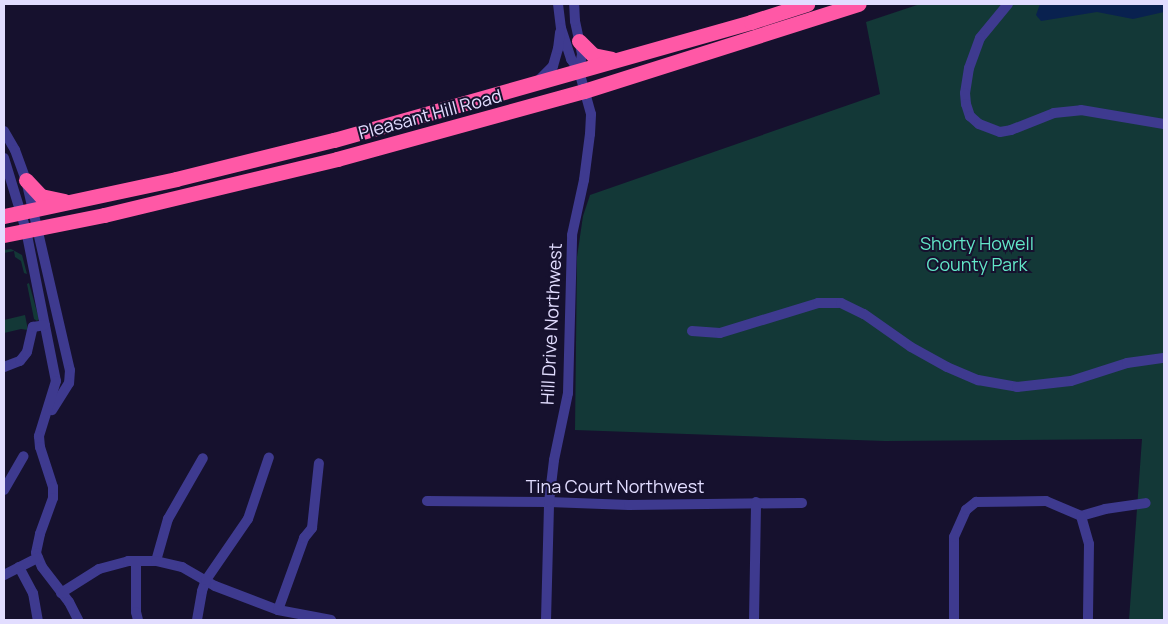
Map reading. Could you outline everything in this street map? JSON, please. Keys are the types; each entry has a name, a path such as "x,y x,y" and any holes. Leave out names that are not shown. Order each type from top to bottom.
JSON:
{"highway":[{"name":"Pleasant Hill Road","path":"4,216 75,202 334,140 751,22 807,4"},
{"name":"Pleasant Hill Road","path":"4,235 337,159 584,91 859,4"},
{"path":"579,41 593,55 616,60"},
{"path":"26,180 34,191 42,197 75,202"}],"street":[{"path":"558,4 561,28 571,59 579,70"},
{"path":"574,4 582,54 579,70"},
{"path":"998,16 999,4"},
{"path":"1008,4 980,38 966,80 966,104 970,116 978,124 1000,132 1011,130 1054,113 1081,110 1164,124"},
{"path":"536,83 553,66 561,28"},
{"name":"Hill Drive Northwest","path":"546,620 549,502 554,460 568,393 572,235 590,134 591,114 579,70"},
{"path":"4,131 15,150 26,180 27,211"},
{"path":"4,158 27,211 70,370 69,384 45,419"},
{"path":"32,229 45,325 56,380 39,436 40,447 52,486 53,498 40,534 36,553 42,567 69,602 77,620"},
{"path":"692,330 720,333 818,303 841,303 864,314 898,338 947,367 978,380 1017,387 1066,382 1127,363 1164,358"},
{"path":"4,367 20,361 27,352 33,327 45,325"},
{"path":"4,490 24,456"},
{"path":"197,620 206,580 248,519 269,457"},
{"path":"156,561 168,519 203,458"},
{"path":"278,610 304,538 312,528 320,463"},
{"name":"Tina Court Northwest","path":"428,501 629,505 756,502 802,503"},
{"path":"954,620 954,537 966,510 976,502 1046,501 1081,516 1105,509 1146,503"},
{"path":"754,620 756,502"},
{"path":"1081,516 1089,544 1088,620"},
{"path":"4,575 38,558"},
{"path":"61,594 99,569 128,561 156,561 182,567 214,586 278,610 331,620"},
{"path":"136,561 136,612 138,620"},
{"path":"19,567 33,593 38,620"}],"green space":[{"name":"Shorty Howell County Park","path":"920,4 1164,4 1164,620 1129,620 1142,439 885,441 575,430 577,257 583,216 590,195 880,94 866,22"},
{"path":"11,249 22,255 27,274 24,273 21,261 15,257 14,251 4,253 4,250"},
{"path":"29,283 39,319 37,321 34,319 27,284"},
{"path":"25,315 28,330 21,329 4,333 4,320"}],"water":[{"path":"1040,4 1164,4 1164,12 1133,19 1097,12 1041,21 1036,15"}]}
